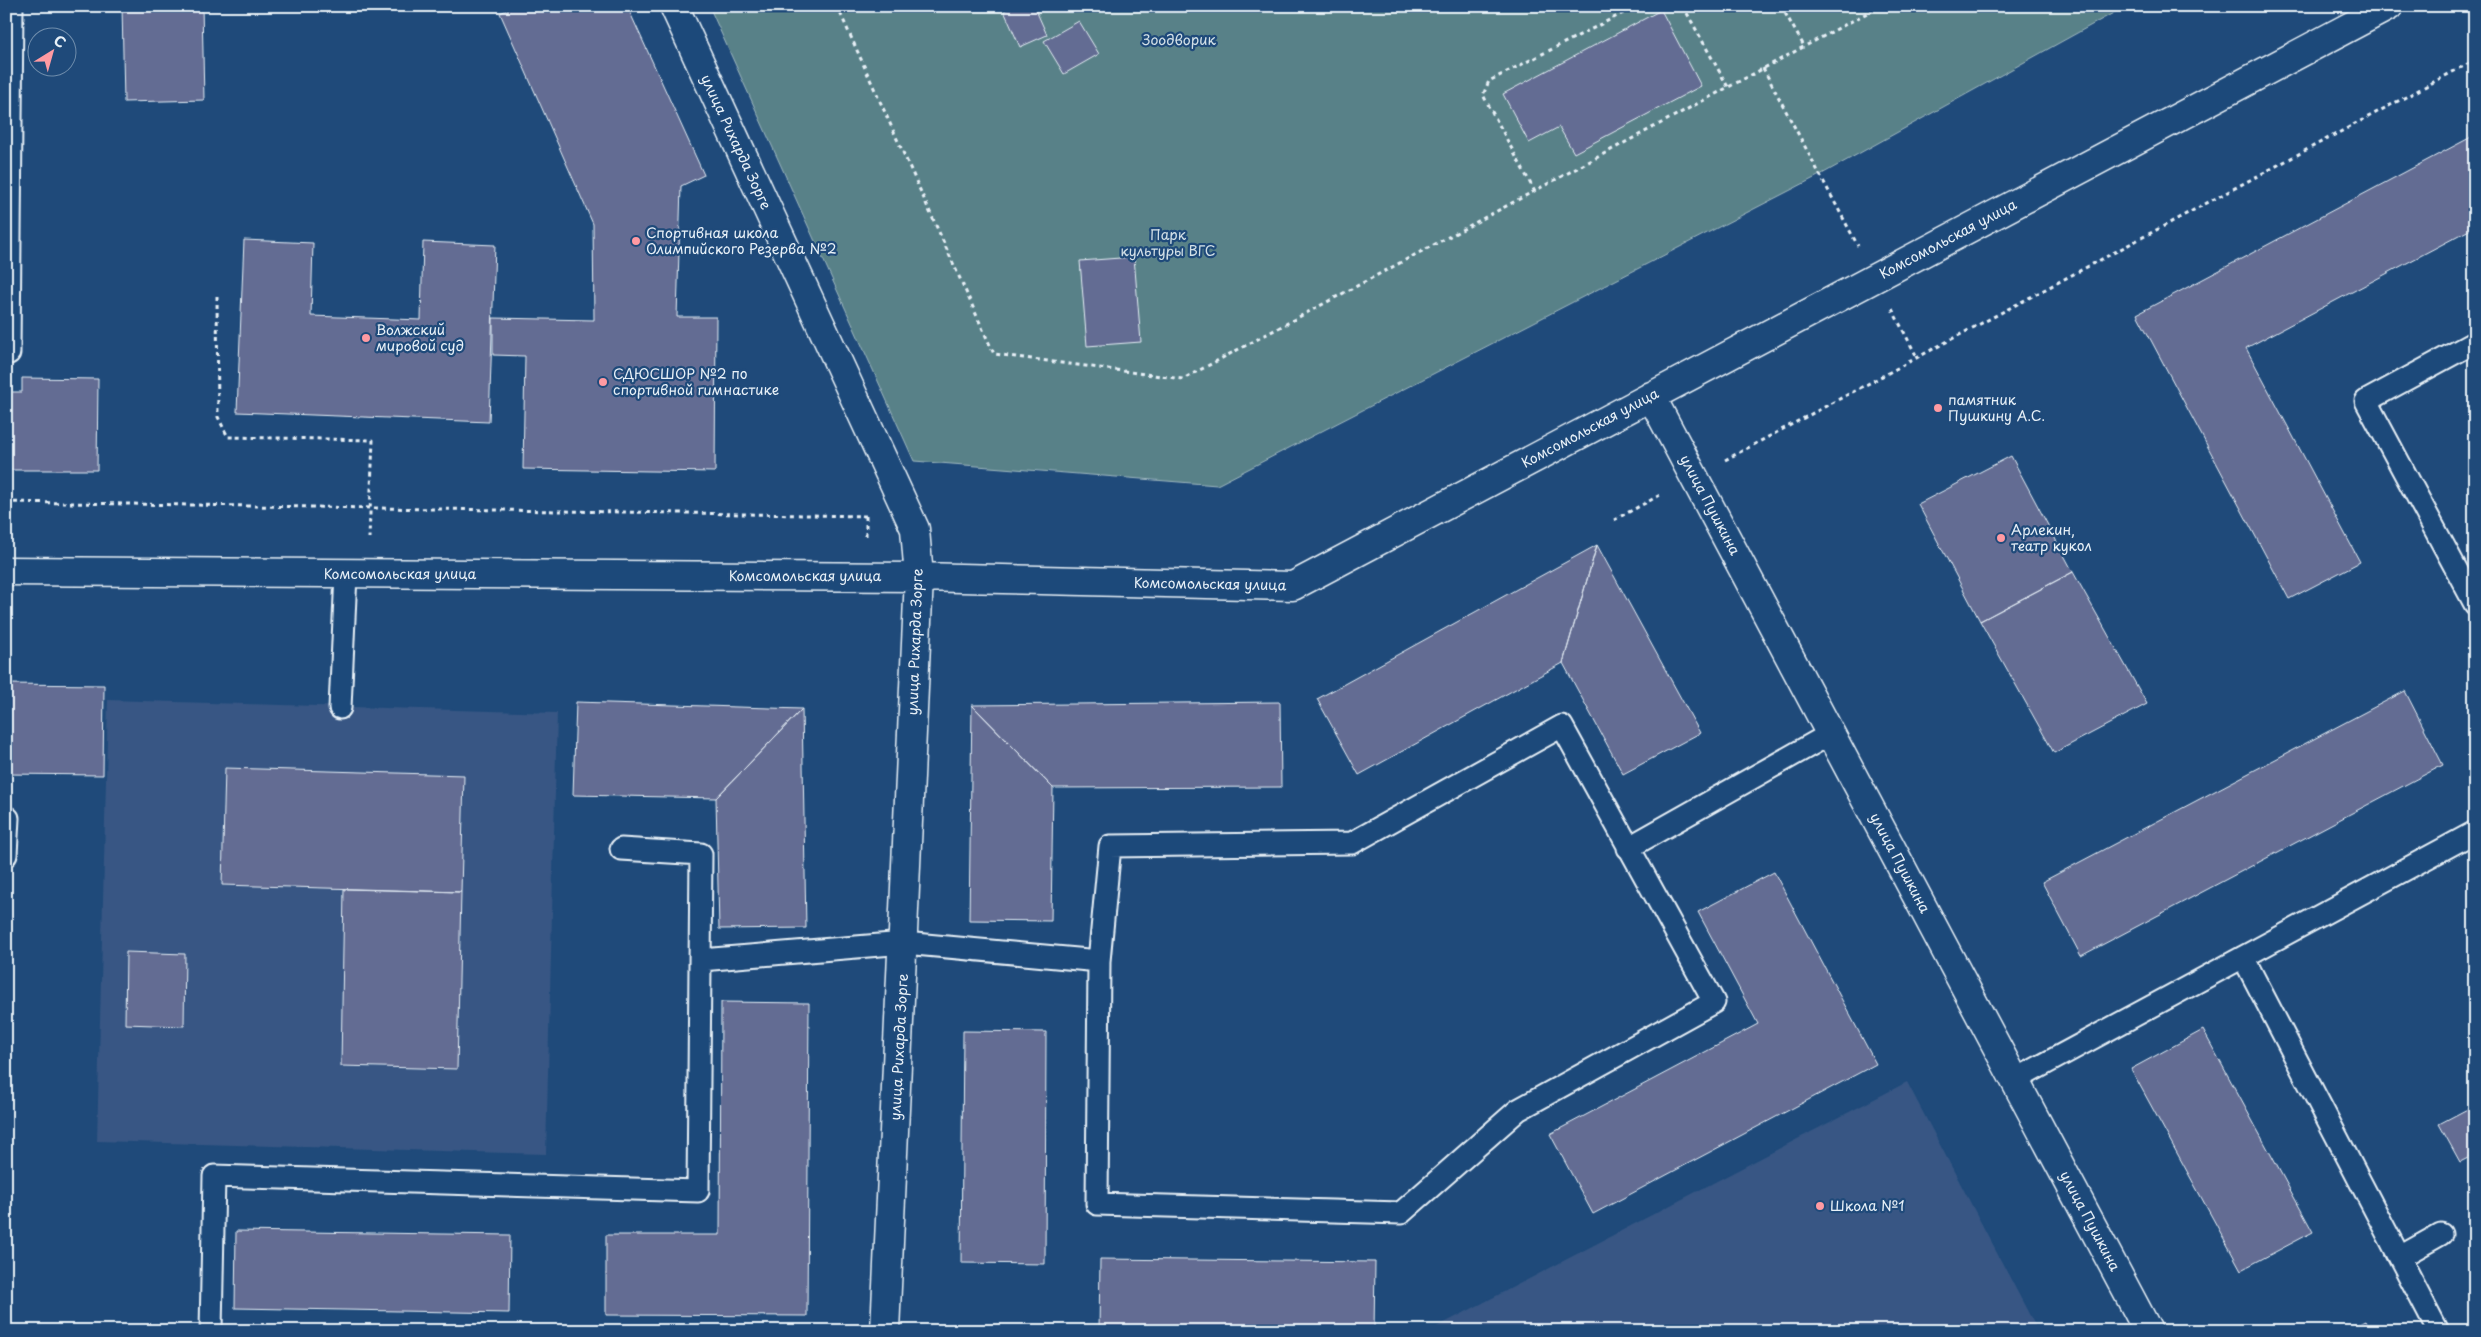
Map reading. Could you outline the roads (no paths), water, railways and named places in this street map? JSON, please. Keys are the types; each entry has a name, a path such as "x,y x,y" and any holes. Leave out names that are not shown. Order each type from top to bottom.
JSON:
{"street":[{"name":"улица Рихарда Зорге","path":"674,6 915,529 919,577 904,944 885,1331"},
{"name":"Комсомольская улица","path":"6,571 919,577 1293,586 2389,6"},
{"name":"улица Пушкина","path":"1651,396 1832,733 2148,1331"}],"lane":[{"path":"9,353 8,207 12,6"},
{"path":"2475,342 2366,401 2475,604"},
{"path":"340,708 356,574"},
{"path":"1562,726 1714,1002 1518,1110 1401,1213 1097,1204 1099,961 1110,846 1352,843 1562,726"},
{"path":"1628,848 1832,733"},
{"path":"6,855 8,818"},
{"path":"2015,1080 2475,832"},
{"path":"211,1331 214,1176 698,1191 701,854 621,849"},
{"path":"701,960 904,944 1099,961"},
{"path":"2243,957 2438,1331"},
{"path":"2400,1257 2441,1234"}],"place":[{"name":"Спортивная школа Олимпийского Резерва №2","path":"636,241"},
{"name":"Волжский мировой суд","path":"366,338"},
{"name":"СДЮСШОР №2 по спортивной гимнастике","path":"603,382"},
{"name":"памятник Пушкину А.С.","path":"1938,408"},
{"name":"Арлекин, театр кукол","path":"2001,538"},
{"name":"Школа №1","path":"1820,1206"}],"park label":[{"name":"Зоодворик","path":"1179,40"},
{"name":"Парк культуры ВГС","path":"1168,244"}]}
